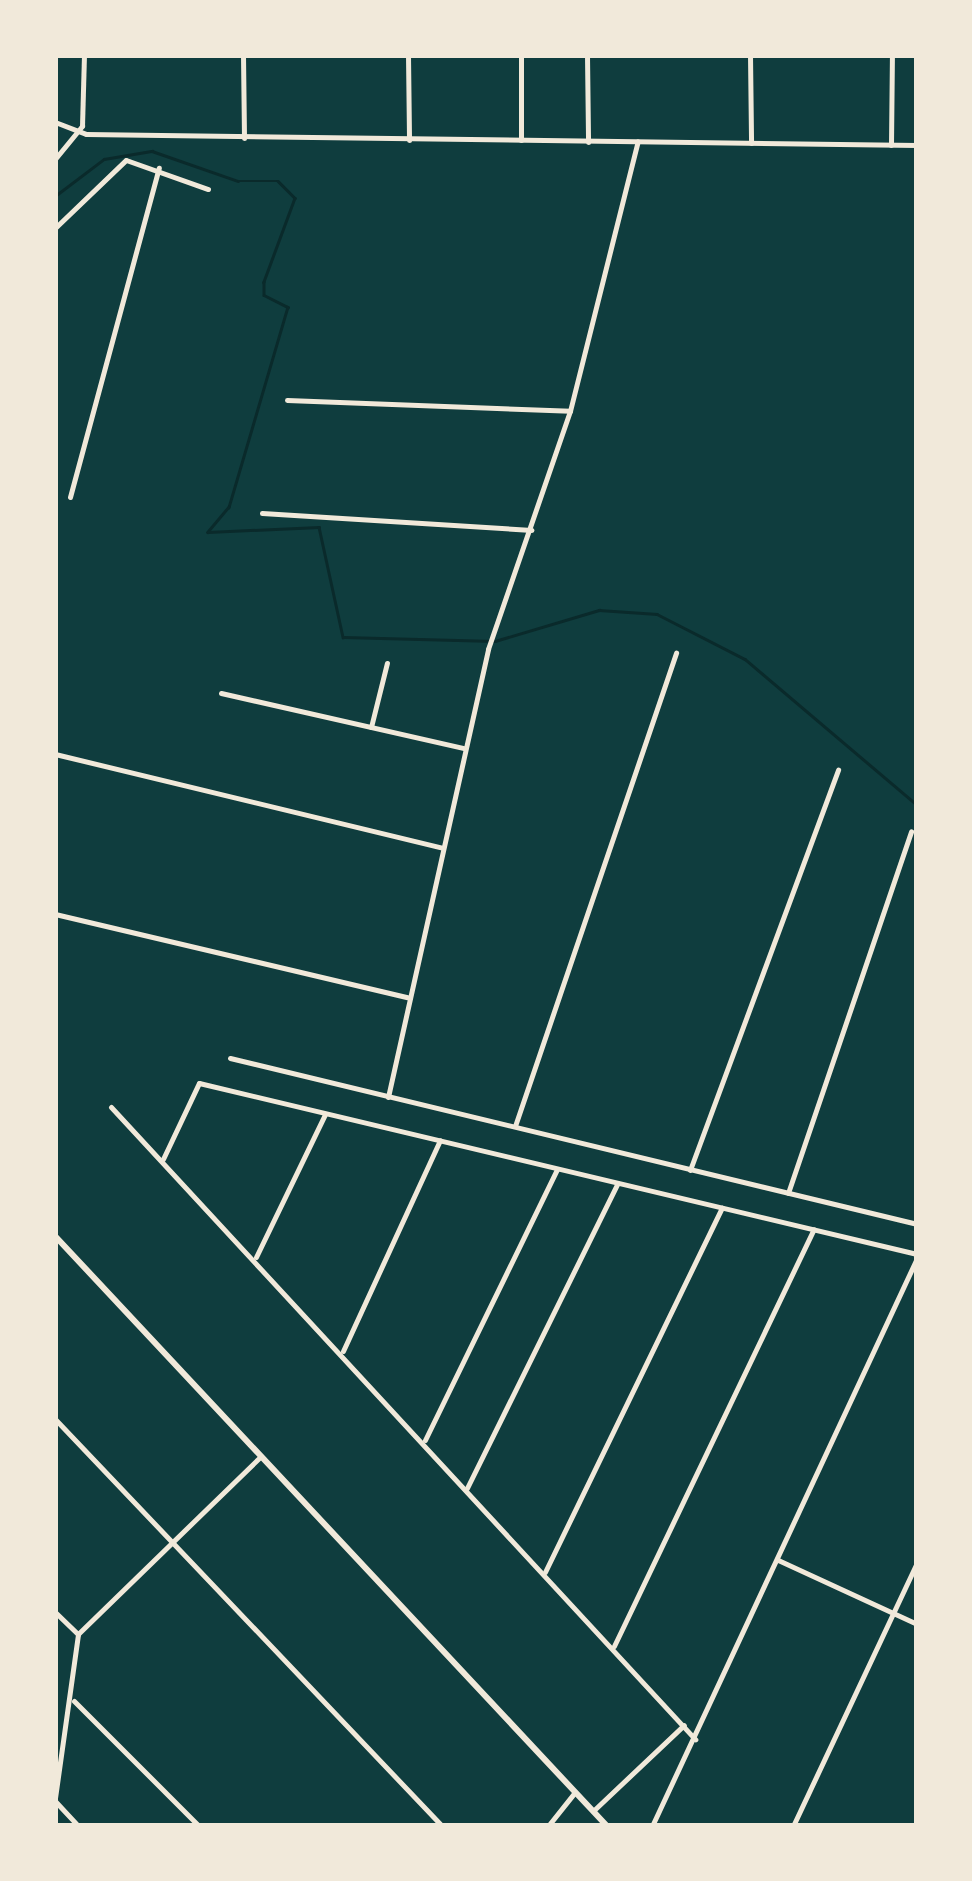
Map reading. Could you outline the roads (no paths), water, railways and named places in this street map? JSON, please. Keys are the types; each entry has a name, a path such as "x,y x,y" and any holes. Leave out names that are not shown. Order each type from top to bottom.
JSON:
{"main road":[{"path":"55,1236 606,1826"}],"street":[{"path":"55,159 78,133 84,55"},
{"path":"243,55 244,138"},
{"path":"408,55 410,140"},
{"path":"521,55 521,140"},
{"path":"587,55 588,142"},
{"path":"750,55 751,143"},
{"path":"891,144 892,55"},
{"path":"55,122 78,133 244,138 917,145"},
{"path":"388,1097 488,649 570,411 638,141"},
{"path":"55,228 126,160 159,168 208,190"},
{"path":"70,497 159,168"},
{"path":"288,400 570,411"},
{"path":"262,513 531,530"},
{"path":"516,1126 676,653"},
{"path":"371,727 387,664"},
{"path":"222,693 464,748"},
{"path":"55,754 442,848"},
{"path":"690,1170 838,769"},
{"path":"788,1193 912,831"},
{"path":"55,914 408,997"},
{"path":"230,1058 917,1224"},
{"path":"162,1160 199,1084 917,1256 696,1739 652,1826"},
{"path":"111,1107 344,1351 696,1739"},
{"path":"256,1258 326,1114"},
{"path":"344,1351 440,1140"},
{"path":"424,1441 558,1169"},
{"path":"466,1488 618,1183"},
{"path":"545,1572 722,1208"},
{"path":"614,1647 814,1230"},
{"path":"55,1419 442,1826"},
{"path":"78,1826 55,1800 73,1699 78,1634 260,1457"},
{"path":"778,1560 917,1624"},
{"path":"792,1826 917,1562"},
{"path":"55,1612 78,1634"},
{"path":"73,1699 200,1826"},
{"path":"593,1811 684,1725"},
{"path":"548,1826 575,1792"}],"waterway":[{"path":"55,196 104,159 152,151 238,181 278,181 295,198 264,282 264,295 288,307 229,507 208,532 319,527 343,637 495,641 599,610 657,614 745,659 917,805"}]}
